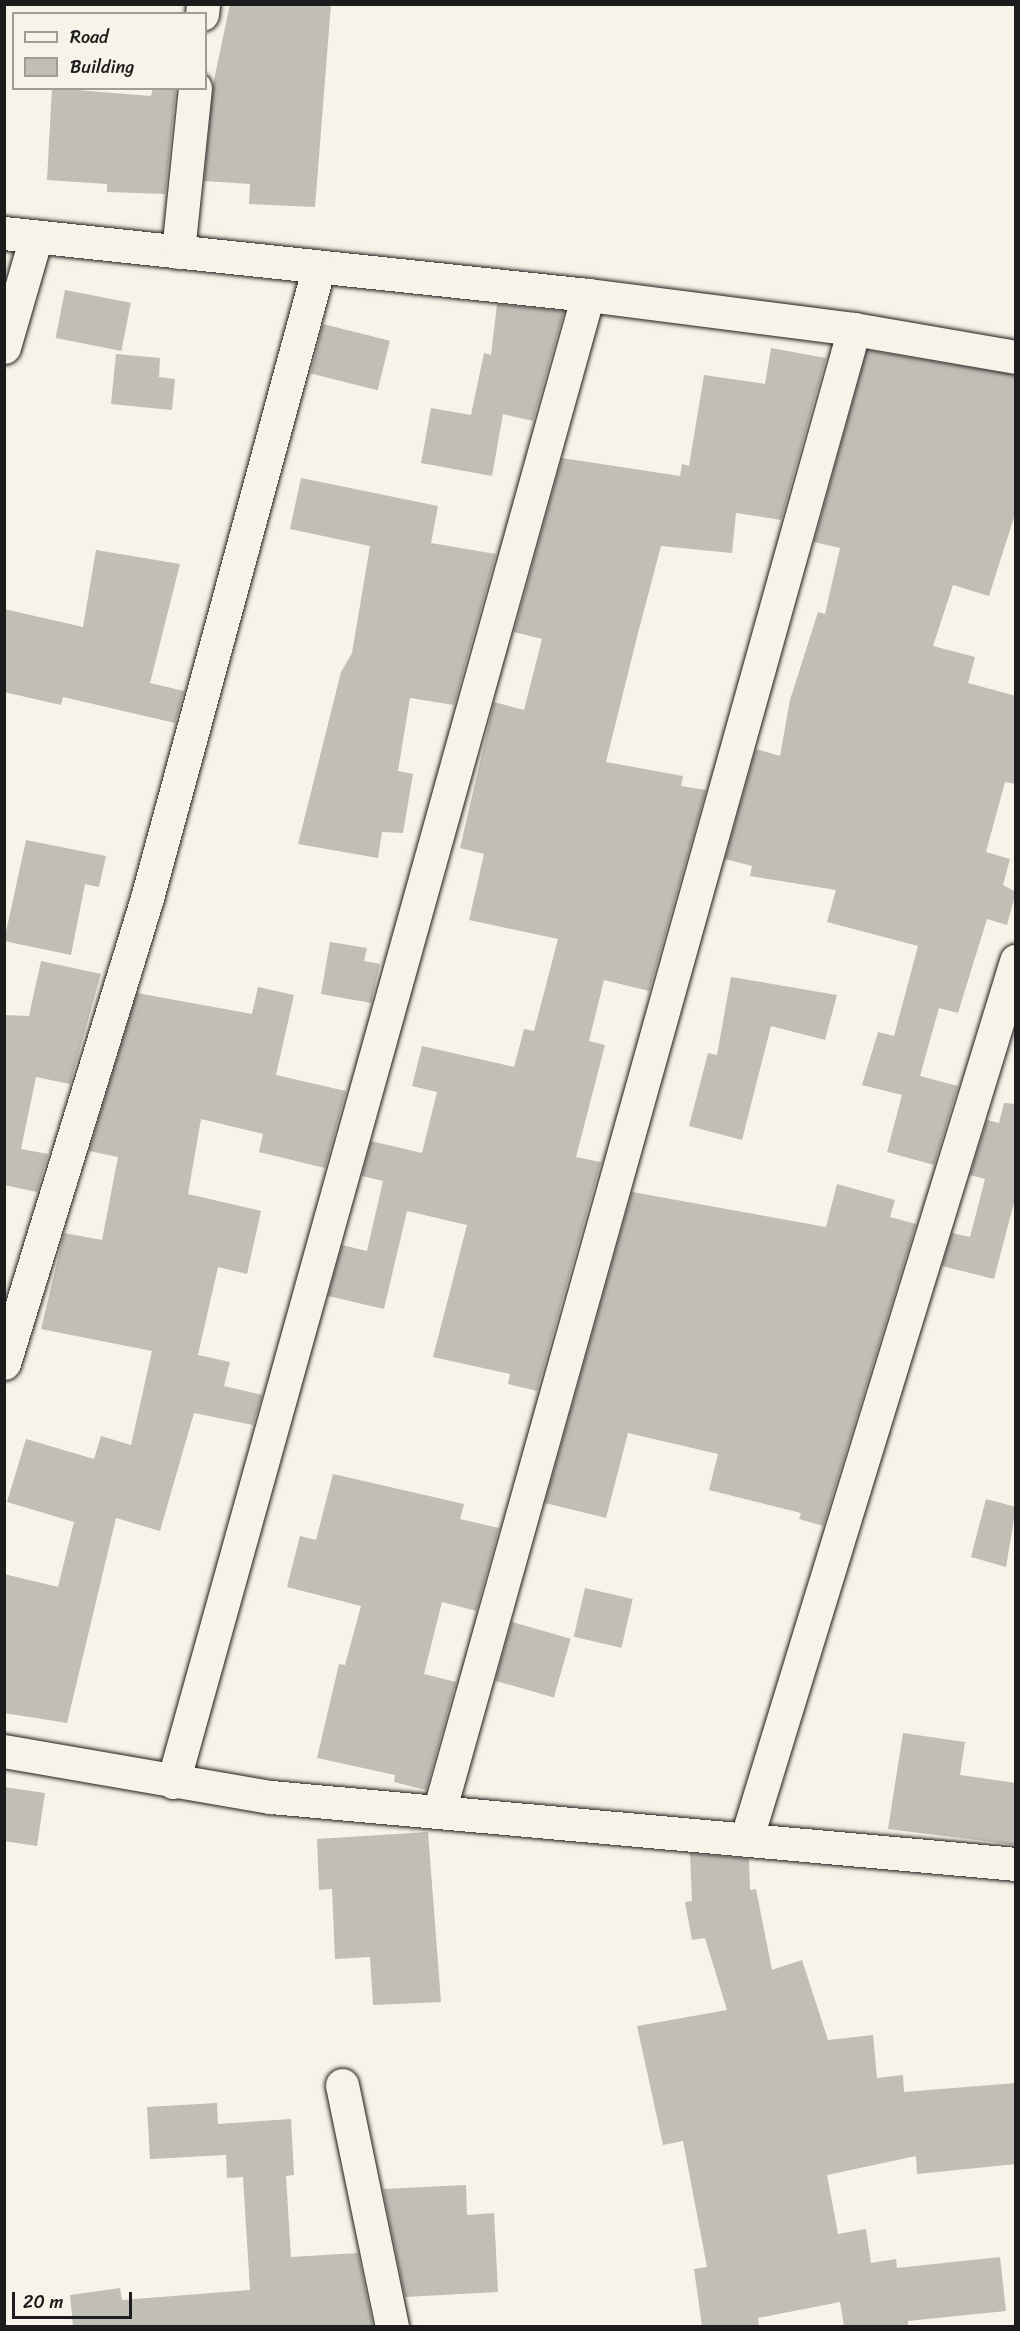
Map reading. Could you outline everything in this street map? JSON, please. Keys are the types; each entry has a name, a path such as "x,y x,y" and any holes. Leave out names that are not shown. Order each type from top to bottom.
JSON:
{"street":[{"path":"178,252 195,90"},
{"path":"4,233 318,270 588,295 854,329 1016,357"},
{"path":"4,347 36,237"},
{"path":"4,1363 147,898 318,270"},
{"path":"173,1782 588,295"},
{"path":"439,1812 854,329"},
{"path":"746,1840 1016,961"},
{"path":"4,1751 173,1782 271,1797 1016,1864"},
{"path":"342,2085 392,2326"}],"building":[{"path":"230,4 331,4 315,207 249,204 250,184 204,181 213,85"},
{"path":"52,90 151,96 152,90 176,90 165,194 107,192 107,184 47,180"},
{"path":"65,290 131,303 121,351 56,338"},
{"path":"497,304 564,311 533,421 503,414 492,476 421,463 431,408 471,415 484,353 491,355"},
{"path":"323,324 390,341 378,390 311,373"},
{"path":"771,348 826,358 781,520 736,513 732,553 661,546 606,762 683,776 681,786 706,790 649,991 604,980 589,1041 605,1045 576,1157 601,1162 537,1391 508,1384 510,1374 433,1357 467,1225 407,1211 384,1309 328,1296 342,1245 367,1251 383,1181 362,1176 371,1141 422,1153 437,1092 412,1086 422,1046 514,1067 524,1029 534,1031 558,939 469,920 484,854 460,848 494,702 524,710 542,639 514,632 562,458 680,476 682,464 689,466 704,375 765,384"},
{"path":"867,350 1016,375 1016,511 989,596 953,585 933,646 975,657 968,683 1016,696 1016,784 1005,782 986,852 1010,859 1003,885 1016,892 1007,925 987,919 958,1013 939,1008 920,1076 958,1086 934,1165 887,1152 902,1095 862,1085 878,1032 894,1036 918,946 827,922 836,890 750,876 752,866 725,859 756,749 780,756 790,700 818,612 825,614 840,548 814,542"},
{"path":"116,354 160,358 159,377 175,379 172,410 111,404"},
{"path":"301,478 438,506 431,543 496,554 454,705 410,698 398,771 413,774 403,833 382,832 378,858 298,844 341,672 352,653 370,546 290,529"},
{"path":"96,550 180,564 150,683 184,691 175,723 63,697 61,705 4,692 4,609 83,627"},
{"path":"26,840 106,856 99,887 85,884 71,955 4,941"},
{"path":"330,942 367,948 364,961 380,964 371,1003 321,994"},
{"path":"41,961 101,974 70,1084 36,1077 21,1149 48,1154 37,1192 4,1185 4,1015 29,1016"},
{"path":"731,977 837,995 825,1040 771,1026 742,1140 689,1126 708,1053 717,1055"},
{"path":"258,987 294,995 276,1075 346,1091 325,1168 259,1152 263,1134 201,1119 188,1194 261,1211 247,1274 218,1267 198,1355 230,1362 224,1386 262,1395 253,1425 194,1413 160,1531 116,1518 67,1723 4,1713 4,1574 58,1587 74,1522 7,1502 26,1439 94,1459 101,1436 131,1445 152,1351 41,1329 64,1233 102,1240 118,1157 89,1151 137,993 252,1014"},
{"path":"1004,1103 1016,1104 1016,1195 994,1279 942,1266 952,1233 970,1237 985,1179 970,1175 987,1120 999,1123"},
{"path":"837,1184 895,1200 890,1217 916,1224 823,1526 799,1519 801,1513 709,1490 718,1454 628,1433 606,1518 545,1503 632,1192 826,1227"},
{"path":"333,1474 464,1504 460,1519 499,1528 476,1611 442,1602 424,1674 456,1682 426,1790 394,1782 395,1775 317,1758 339,1664 345,1665 361,1606 287,1587 300,1536 316,1540"},
{"path":"986,1499 1016,1507 1006,1567 971,1557"},
{"path":"585,1588 633,1599 621,1648 574,1637"},
{"path":"512,1622 571,1639 554,1697 495,1681"},
{"path":"903,1733 965,1742 960,1775 1016,1783 1016,1845 888,1829"},
{"path":"4,1787 45,1793 37,1846 4,1841"},
{"path":"428,1832 441,2002 373,2005 370,1957 335,1959 332,1889 319,1890 317,1839"},
{"path":"690,1853 749,1859 750,1890 756,1889 772,1970 802,1960 828,2040 873,2035 877,2078 903,2075 904,2092 1016,2083 1016,2164 917,2174 916,2156 827,2175 838,2234 866,2229 871,2263 896,2259 897,2268 1000,2257 1006,2311 908,2321 908,2326 844,2326 840,2302 758,2318 759,2326 702,2326 694,2269 707,2267 683,2141 663,2145 637,2026 727,2010 705,1938 692,1940 685,1902 692,1901"},
{"path":"217,2103 218,2124 291,2119 294,2175 286,2176 291,2257 358,2253 373,2326 73,2326 70,2295 120,2288 122,2300 250,2290 243,2177 227,2178 226,2155 150,2159 147,2107"},
{"path":"466,2185 467,2215 494,2213 498,2292 405,2297 383,2189"}]}
